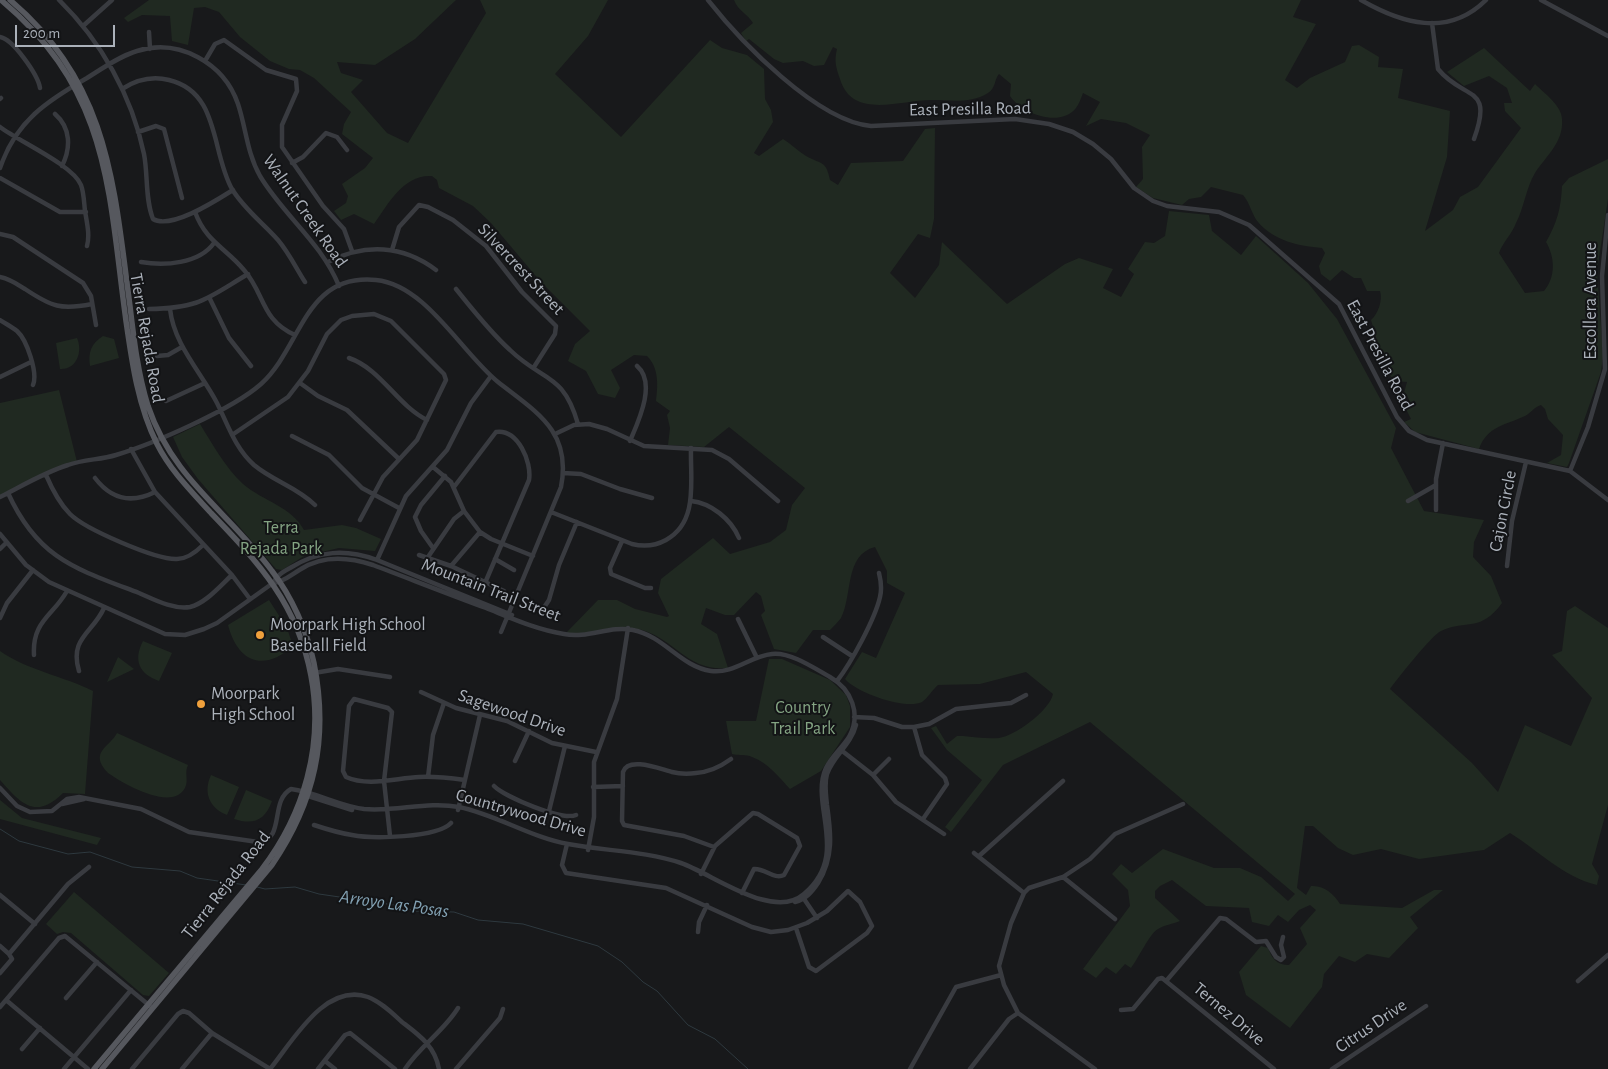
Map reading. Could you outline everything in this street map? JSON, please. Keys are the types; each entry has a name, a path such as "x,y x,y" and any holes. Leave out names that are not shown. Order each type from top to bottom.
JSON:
{"main road":[{"name":"Tierra Rejada Road","path":"1,0 39,35 76,84 93,125 106,172 132,361 140,397 155,440 178,476 276,581"},
{"name":"Tierra Rejada Road","path":"10,0 39,27 98,122 111,170 137,360 145,395 162,437 187,477 276,581 296,625 313,673 319,735 315,772 305,793 291,835 102,1069"},
{"name":"Tierra Rejada Road","path":"94,1069 151,1007"}],"street":[{"path":"59,0 83,26 109,65 122,89 138,132 145,162 151,213 154,220 172,219 195,212 233,190"},
{"path":"83,26 112,0"},
{"name":"East Presilla Road","path":"708,0 761,60 826,110 848,122 871,126 1015,119 1049,124 1073,132 1097,147 1111,159 1134,188 1153,201 1167,206 1219,212 1249,225 1339,304 1400,422 1415,434 1443,443 1570,471 1608,500"},
{"path":"1361,0 1399,20 1432,23 1463,15 1486,0"},
{"path":"1542,0 1608,36"},
{"path":"1432,23 1438,69 1472,94 1480,103 1481,119 1474,139"},
{"path":"149,32 150,49"},
{"path":"0,37 6,39 12,45 36,75 40,88"},
{"path":"205,61 215,44 224,40 266,70 296,79 297,91 283,122 281,140 283,150 323,206 344,229 352,251"},
{"name":"Walnut Creek Road","path":"0,168 14,137 40,108 76,84 130,54 150,49 181,51 205,61 219,72 234,94 251,157 263,180 328,262 339,286"},
{"path":"122,89 144,80 162,78 181,84 198,96 208,112 221,166 233,190 246,208 281,244 305,282"},
{"path":"55,114 64,124 68,138 68,152 62,166"},
{"path":"138,132 156,126 164,129 182,198"},
{"path":"0,127 74,175 81,185 86,212 89,236 87,246"},
{"path":"292,163 303,157 326,133 335,135 346,150"},
{"path":"0,178 60,212 86,212"},
{"name":"Silvercrest Street","path":"392,250 399,227 419,205 430,208 464,228 489,250 522,292 556,326 555,334 534,367"},
{"path":"195,212 203,230 214,243 248,274 271,318 282,329 295,335"},
{"name":"Escollera Avenue","path":"1570,471 1588,427 1605,369 1602,293 1608,215"},
{"path":"0,234 13,237 78,279 89,292 96,325"},
{"path":"141,262 157,265 199,256 214,243"},
{"path":"328,262 352,251 374,248 392,250 409,255 436,270"},
{"path":"149,309 186,307 210,299 248,274"},
{"path":"0,277 11,280 45,302 57,307 66,308 92,304"},
{"path":"0,497 77,462 105,458 131,449 220,410 244,397 261,384 280,362 312,306 322,297 339,286 358,281 376,280 396,285 410,292 424,304 491,376 538,412 555,434 562,454 563,473 560,487 501,632"},
{"path":"456,289 507,348 557,383 567,394 578,424"},
{"path":"210,299 229,338 251,366"},
{"path":"170,309 173,330 205,383 243,453 269,476 299,492 315,505"},
{"path":"232,435 277,406 300,383 327,334 345,318 358,314 380,316 397,326 446,378 413,446 383,477 360,520"},
{"path":"0,322 22,336 35,377 33,384"},
{"path":"157,356 168,355 182,346"},
{"path":"349,358 362,363 414,414 427,420"},
{"path":"0,377 16,367 31,362"},
{"path":"630,441 641,415 645,397 643,372 637,366"},
{"path":"377,560 399,508 409,491 447,450 471,403 491,376"},
{"path":"166,401 205,383"},
{"path":"300,383 318,396 348,410 400,459"},
{"path":"555,434 564,428 578,424 600,426 630,441 650,448 709,449 721,454 778,501"},
{"path":"454,487 494,432 502,432 509,436 525,451 530,475 485,582"},
{"path":"292,436 327,453 356,484 399,508"},
{"path":"1436,510 1436,485 1443,443"},
{"path":"551,512 622,541 646,546 670,538 688,517 691,501 691,448"},
{"path":"131,449 155,492 232,575 250,599"},
{"name":"Cajon Circle","path":"1507,566 1512,521 1526,462"},
{"path":"433,466 454,487 464,511 480,532 502,544 533,556"},
{"path":"563,473 581,474 620,489 652,498"},
{"path":"46,475 65,509 80,522 94,530 170,559 184,558 203,545"},
{"path":"433,548 421,531 415,517 421,505 445,476"},
{"path":"95,478 107,490 123,498 136,499 155,492"},
{"path":"1408,501 1436,485"},
{"path":"8,493 24,524 52,553 83,571 150,598 173,606 191,606 205,599 232,575"},
{"path":"691,501 703,502 712,507 735,529 739,538"},
{"path":"428,558 454,519 464,511"},
{"path":"545,606 549,600 556,572 577,522"},
{"path":"451,566 480,532"},
{"name":"Mountain Trail Street","path":"0,534 6,543 33,570 67,591 159,632 179,636 196,632 217,623 304,560 322,554 347,552 377,560 508,615"},
{"path":"622,541 610,568 611,574 634,585 651,588"},
{"path":"0,550 6,543"},
{"path":"419,554 451,566 504,591"},
{"name":"Mountain Trail Street","path":"276,581 311,563 329,559 352,559 538,626 572,634 585,634 608,628 628,628 653,636 693,664 707,670 728,670 756,657 771,654 784,655 838,680"},
{"path":"495,559 514,570"},
{"path":"0,618 7,603 33,570"},
{"path":"817,918 803,898 816,880 827,852 828,834 822,781 827,766 841,750 850,734 856,717 849,694 838,680 878,603 881,590 879,573"},
{"path":"34,655 33,647 42,621 59,604 67,591"},
{"path":"79,671 76,659 78,645 84,633 100,616 104,608"},
{"path":"738,619 756,657"},
{"path":"588,849 594,817 593,787 596,752 616,699 628,628"},
{"path":"823,637 852,656"},
{"path":"313,673 338,669 390,677"},
{"name":"Sagewood Drive","path":"421,692 444,703 480,715 507,721 552,743 596,752"},
{"path":"856,717 874,718 902,727 914,727 929,724 956,709 1011,703 1026,695"},
{"path":"390,836 384,781 392,712 389,708 363,700 355,699 352,701 349,706 343,772 348,778 384,781 428,776 465,780"},
{"path":"428,776 430,750 444,703"},
{"path":"459,809 480,715"},
{"path":"914,727 922,755 945,778 948,784 922,819"},
{"path":"515,761 529,731"},
{"path":"549,811 565,746"},
{"path":"841,750 873,775 896,802 944,834"},
{"path":"714,847 684,836 624,825 622,820 623,770 630,764 654,767 676,773 696,773 715,769 732,759"},
{"path":"873,775 889,759"},
{"path":"1024,893 976,854 1063,781"},
{"path":"494,786 504,795 549,811 570,817 576,815"},
{"path":"593,787 623,786"},
{"path":"0,788 17,806 30,812 52,811 67,799 78,797 141,809 189,832 258,842 268,840 274,832 276,817 288,791 305,793"},
{"name":"Countrywood Drive","path":"305,793 354,810 388,810 429,804 459,809 539,840 566,846 673,861 742,893 764,900 779,903 803,898"},
{"path":"1094,1069 1018,1013 1000,975 999,966 1002,949 1024,893 1030,888 1064,877 1090,859 1115,834 1183,804"},
{"path":"701,873 714,847 753,813 758,814 800,842 799,848 784,875 777,877 763,870 754,869 742,893"},
{"path":"314,825 352,835 390,836 440,830 451,823"},
{"path":"566,846 562,865 566,872 666,888 764,930 779,932 796,928 817,918 848,891 854,895 865,909 871,922 871,928 824,967 814,971 809,965 796,928"},
{"path":"10,954 68,884 89,867"},
{"path":"1064,877 1115,919"},
{"path":"0,895 35,924"},
{"path":"698,932 699,922 706,905"},
{"name":"Ternez Drive","path":"1167,980 1220,918 1226,919 1256,942 1266,941 1276,957 1281,960 1284,957 1281,945 1282,937"},
{"path":"0,1007 62,936 68,937 151,1007"},
{"path":"0,946 10,954 12,959 0,973"},
{"path":"1578,981 1608,955"},
{"path":"66,998 97,962"},
{"path":"910,1069 956,987 1000,975"},
{"name":"Ternez Drive","path":"1121,1010 1132,1010 1158,979 1162,978 1167,980 1274,1069"},
{"path":"64,1069 131,990"},
{"path":"133,1069 178,1014 183,1012 189,1013 212,1033 270,1069 320,1008 340,996 354,994 379,1003 427,1042 434,1052 439,1069"},
{"path":"6,1000 88,1069"},
{"name":"Citrus Drive","path":"1332,1069 1426,1006"},
{"path":"404,1069 415,1053 436,1034 458,1008"},
{"path":"456,1069 500,1018 503,1009"},
{"path":"970,1069 1009,1019 1018,1013"},
{"path":"22,1049 40,1028"},
{"path":"182,1069 212,1033"},
{"path":"318,1069 345,1035 350,1033 394,1069"},
{"path":"325,1061 334,1069"}],"green space":[{"path":"149,0 456,0 415,39 375,65 337,62 341,73 363,80 351,92 387,133 408,143 486,13 480,0 608,0 588,36 555,74 621,137 710,40 722,48 747,55 764,69 765,99 771,110 773,122 754,153 759,156 783,139 806,156 825,166 830,180 838,185 851,163 903,161 925,129 935,128 934,219 930,238 918,234 890,273 915,298 939,265 942,242 1007,304 1065,264 1079,258 1113,269 1103,288 1121,297 1134,274 1128,269 1145,242 1154,243 1165,236 1169,211 1209,215 1212,231 1241,255 1256,236 1308,283 1337,319 1396,428 1391,448 1424,511 1484,520 1474,542 1473,557 1491,576 1502,603 1494,612 1480,622 1450,628 1437,634 1415,657 1390,689 1472,763 1498,792 1525,725 1571,746 1592,698 1552,655 1562,651 1567,611 1575,606 1608,628 1608,805 1592,864 1599,876 1597,885 1562,870 1510,833 1484,850 1419,859 1381,849 1353,855 1338,848 1313,826 1305,826 1297,888 1306,895 1311,886 1316,886 1328,891 1340,904 1402,908 1434,890 1443,890 1410,917 1418,928 1389,958 1367,954 1355,962 1339,956 1324,974 1322,987 1290,1028 1246,995 1239,972 1261,946 1268,948 1273,958 1278,962 1289,965 1307,944 1300,928 1316,910 1310,905 1299,910 1288,922 1278,915 1269,926 1252,922 1249,908 1206,906 1172,880 1155,891 1155,898 1180,921 1163,926 1155,931 1131,968 1125,964 1116,974 1106,967 1096,978 1083,969 1130,906 1128,890 1112,874 1121,864 1132,873 1163,849 1214,868 1240,868 1261,877 1288,901 1295,894 1090,722 1003,765 951,832 945,827 982,780 947,750 931,728 936,726 947,744 957,736 999,738 1014,733 1031,721 1046,707 1053,694 1026,672 980,684 938,685 924,701 914,704 904,704 882,699 870,695 851,684 845,679 862,652 876,658 905,593 887,583 887,571 875,547 865,551 858,558 851,577 845,609 841,618 830,630 813,630 796,653 774,649 761,615 765,611 761,596 756,592 734,615 725,615 706,608 701,624 717,634 728,668 714,668 702,665 654,635 634,628 613,629 585,634 566,633 598,600 617,600 635,609 669,616 658,593 661,579 713,538 730,554 770,542 786,530 792,505 805,488 729,427 704,447 668,445 670,428 667,415 670,411 656,401 656,371 647,356 634,355 611,370 620,388 615,398 598,394 586,371 568,361 575,344 590,331 540,281 491,223 473,206 439,188 437,180 432,176 413,180 405,185 391,199 374,224 354,214 341,220 334,211 346,203 348,196 342,184 365,168 373,158 342,134 344,124 351,112 314,78 300,70 289,69 270,61 240,37 219,12 205,7 194,8 188,45 172,41 170,16 142,15 128,22 124,18"},
{"path":"734,0 1301,0 1293,17 1316,24 1285,80 1297,88 1310,78 1345,62 1352,46 1359,45 1379,57 1378,67 1403,69 1398,98 1450,111 1447,157 1425,231 1453,210 1460,197 1478,187 1521,128 1505,111 1504,103 1512,103 1507,88 1489,76 1464,86 1447,72 1484,48 1530,91 1535,84 1559,109 1562,119 1562,127 1557,142 1535,173 1519,217 1499,253 1525,293 1544,291 1551,280 1553,267 1551,254 1546,242 1558,215 1562,186 1569,178 1608,159 1608,199 1597,271 1603,356 1601,372 1567,467 1547,463 1561,455 1563,435 1548,419 1545,409 1541,405 1525,416 1492,431 1482,441 1479,449 1415,432 1404,422 1411,419 1405,407 1409,399 1404,393 1407,382 1394,381 1386,369 1378,365 1374,347 1378,344 1370,333 1373,327 1371,320 1376,314 1380,303 1380,291 1367,291 1361,278 1354,278 1342,270 1330,281 1321,274 1319,266 1325,253 1322,248 1296,244 1272,234 1258,222 1243,195 1211,187 1201,197 1189,199 1182,205 1153,198 1136,187 1143,179 1142,147 1150,135 1126,123 1101,119 1086,126 1100,102 1083,93 1076,108 1069,114 1051,118 1042,116 1032,113 1016,103 1010,96 1011,84 999,74 991,91 974,99 960,101 931,100 879,105 866,104 855,100 846,92 837,68 837,49 833,47 824,65 814,66 803,61 783,63 774,59 749,39 746,41 741,33 753,23"},
{"path":"103,336 114,339 119,358 90,366 91,349"},
{"path":"77,338 79,354 77,359 71,366 60,369 56,343"},
{"path":"59,390 77,462 0,497 0,403"},
{"name":"Terra Rejada Park","path":"200,424 220,456 243,484 285,510 299,522 304,530 342,525 356,528 381,539 375,551 339,548 304,556 282,570 276,569 198,479 182,457 173,437"},
{"name":"Moorpark High School Baseball Field","path":"269,600 287,628 293,646 272,659 253,660 238,648 232,638 228,625"},
{"path":"143,641 172,653 159,681 152,678 140,666 138,654"},
{"path":"0,651 33,668 93,691 85,794 63,793 45,806 29,806 15,796 0,780"},
{"path":"118,657 134,669 107,682"},
{"name":"Country Trail Park","path":"769,659 782,659 830,680 846,695 850,706 850,727 821,771 790,789 763,763 747,756 732,754 726,721 756,721"},
{"path":"117,733 188,765 186,771 187,782 179,795 159,797 148,794 108,773 102,766 100,755"},
{"path":"211,775 239,787 227,815 216,808 209,799 208,787"},
{"path":"246,790 272,801 266,813 258,820 247,822 234,819"},
{"path":"0,800 22,818 101,838 97,845 0,819"},
{"path":"74,892 169,973 149,996 143,995 71,933 63,932 57,934 46,924"}],"waterway":[{"name":"Arroyo Las Posas","path":"0,829 19,841 68,854 90,852 132,867 180,871 197,878 246,885"},
{"name":"Arroyo Las Posas","path":"257,887 265,889 295,887 319,894 401,906 414,911 454,912 478,920 523,924 598,946 622,962 643,982 657,991 688,1025 715,1039 748,1069"}],"place":[{"name":"Moorpark High School Baseball Field","path":"260,635"},
{"name":"Moorpark High School","path":"201,704"}]}
